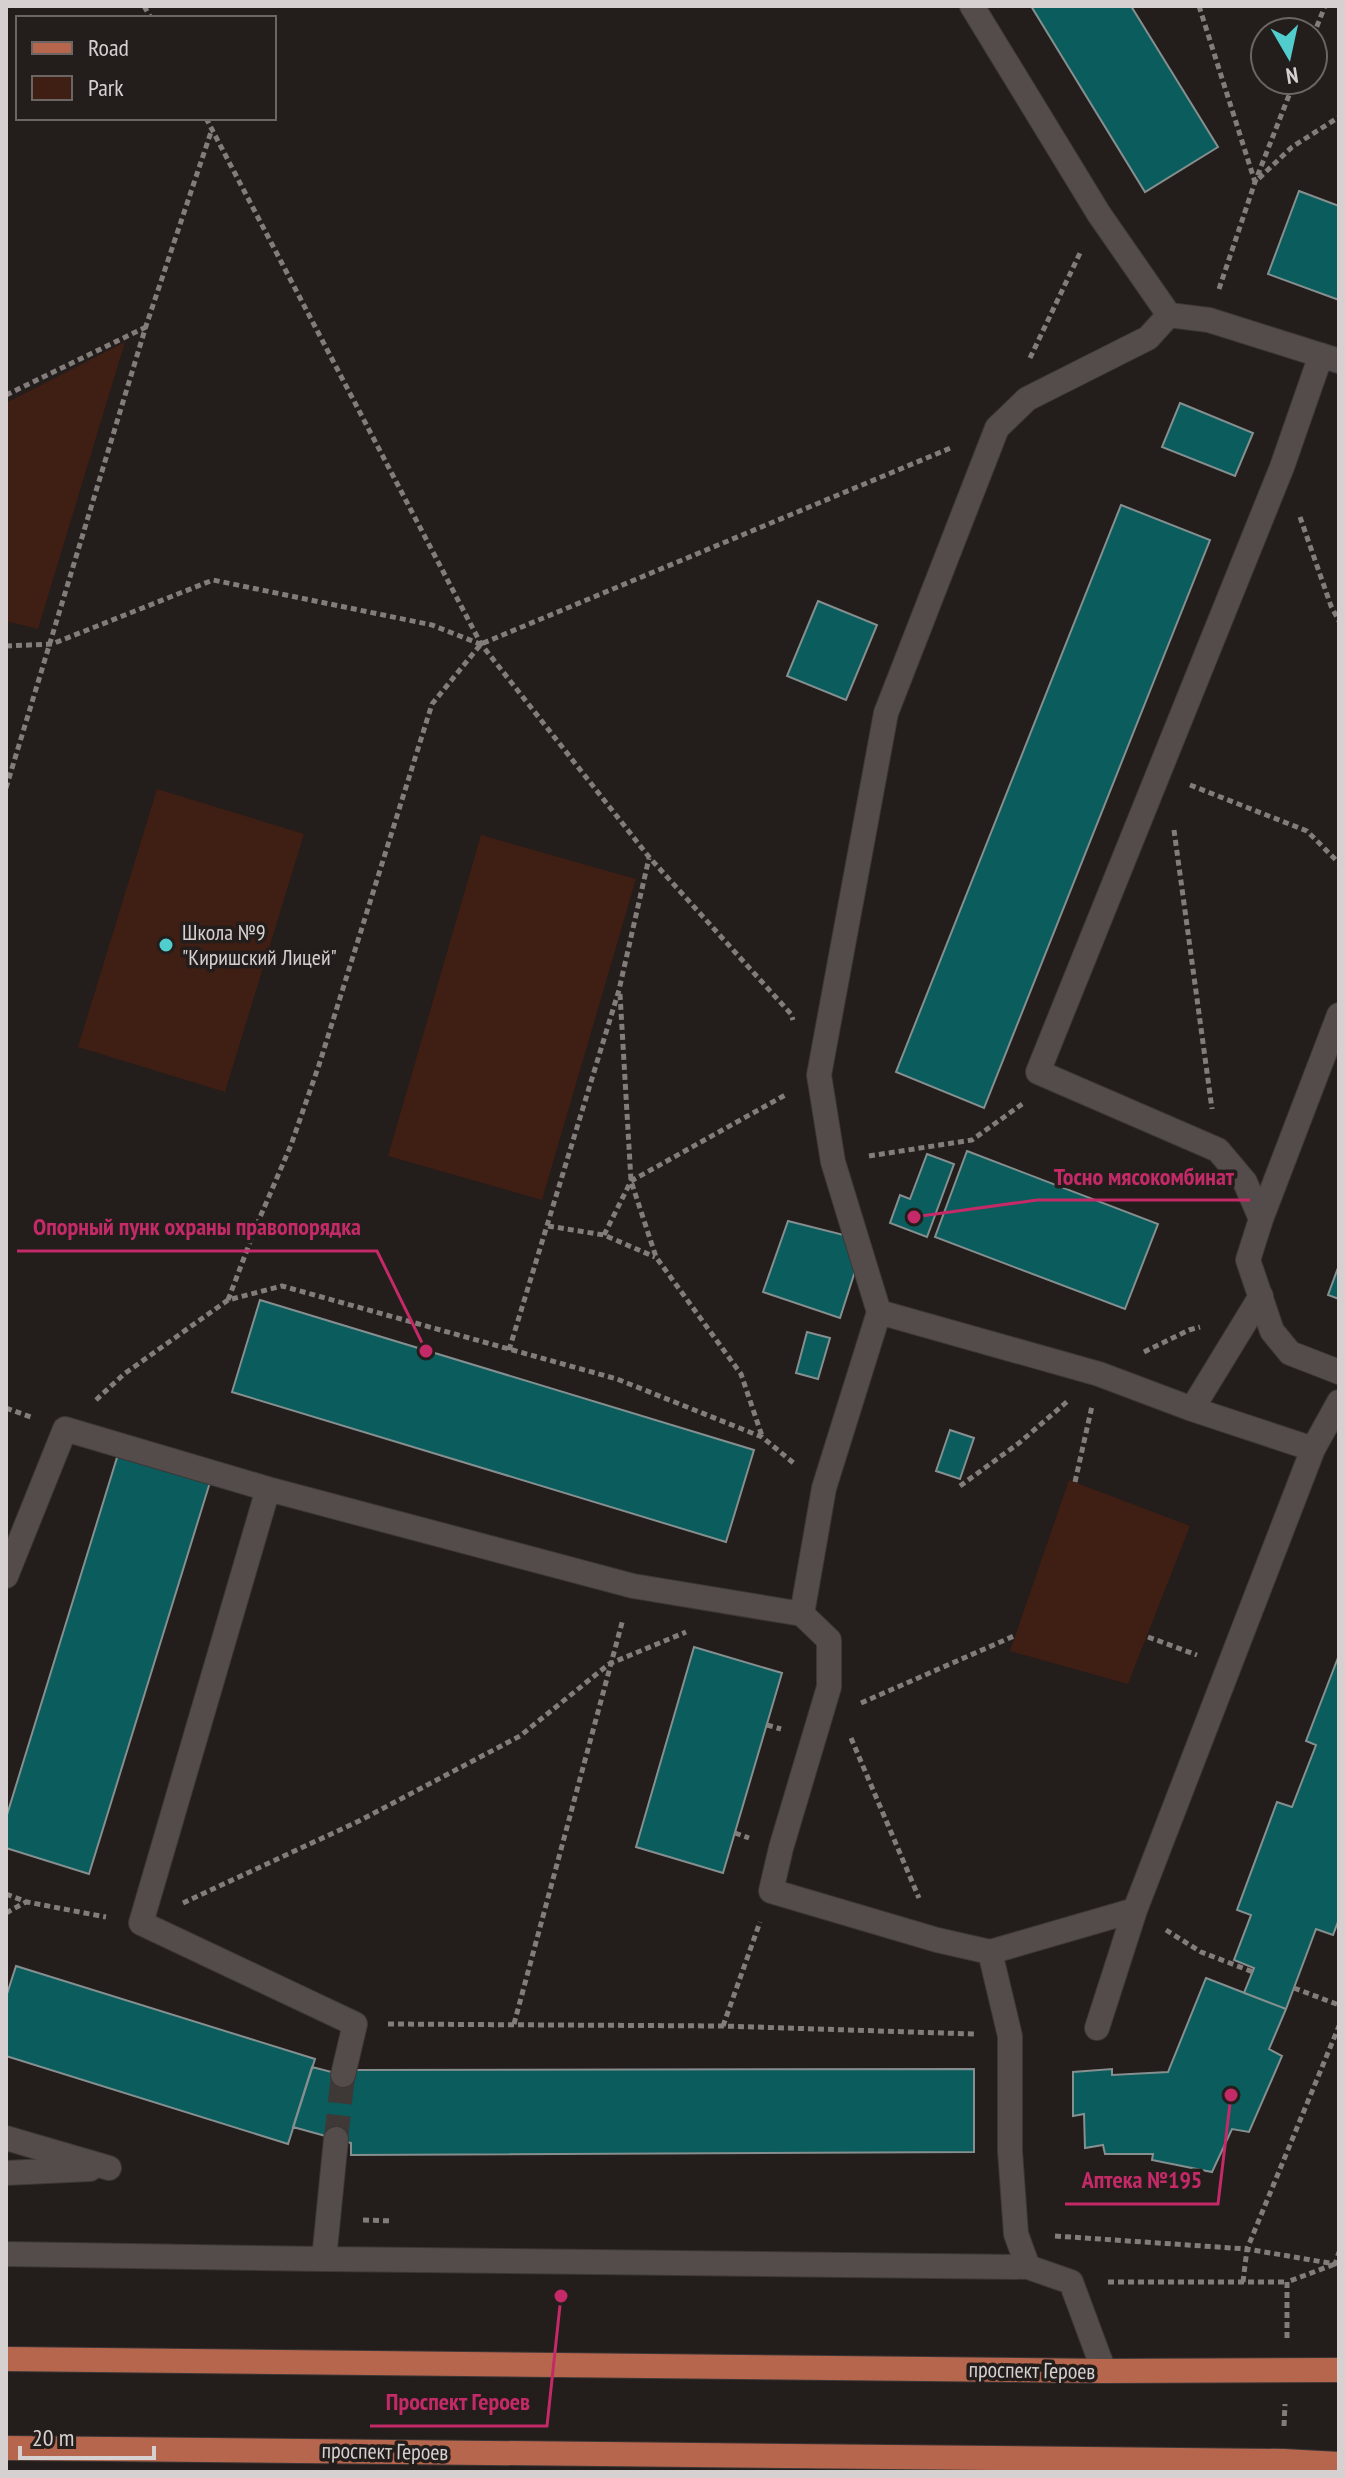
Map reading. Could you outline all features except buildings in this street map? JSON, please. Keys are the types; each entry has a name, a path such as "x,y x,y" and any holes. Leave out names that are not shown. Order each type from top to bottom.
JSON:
{"main road":[{"name":"проспект Героев","path":"6,2359 1104,2371 1339,2370"},
{"name":"проспект Героев","path":"6,2448 1339,2464"}],"lane":[{"path":"972,6 1099,214 1169,315 1209,320 1330,358 1282,467 1038,1072 1218,1150 1245,1182 1261,1219"},
{"path":"802,1614 824,1488 879,1312 833,1162 819,1075 886,713 997,428 1027,399 1148,338 1169,315"},
{"path":"1339,1015 1248,1260 1255,1305 1272,1331 1290,1353 1339,1372"},
{"path":"1192,1409 1255,1305"},
{"path":"879,1312 1099,1374 1313,1449"},
{"path":"1097,2028 1135,1910 1228,1666 1313,1449 1339,1402"},
{"path":"6,1576 65,1429 268,1489 633,1586 802,1614 829,1640 829,1687 771,1891 937,1940 990,1952 1135,1910"},
{"path":"268,1489 141,1923 355,2024 343,2075"},
{"path":"990,1952 1010,2036 1010,2151 1016,2234 1028,2267"},
{"path":"6,2138 109,2168 6,2173"},
{"path":"324,2259 336,2139"},
{"path":"6,2254 1028,2267 1071,2282 1104,2371"}],"path":[{"path":"1199,6 1255,182"},
{"path":"1209,320 1255,182 1289,96"},
{"path":"1255,182 1292,147 1339,117"},
{"path":"207,120 481,644 649,857 791,1014 819,1075 631,1181 604,1235"},
{"path":"6,788 146,326 212,129"},
{"path":"1024,371 1099,214"},
{"path":"6,395 146,326"},
{"path":"228,1300 291,1145 319,1065 432,704 481,644 997,428"},
{"path":"1282,467 1339,621"},
{"path":"6,646 52,644 213,580 432,625 481,644"},
{"path":"1165,758 1167,775 1307,831 1339,863"},
{"path":"1173,822 1218,1150"},
{"path":"509,1350 619,990 649,857"},
{"path":"619,990 631,1181 656,1257 741,1374 762,1437"},
{"path":"833,1162 972,1140 1024,1104 1038,1072"},
{"path":"548,1226 604,1235 656,1257"},
{"path":"65,1429 124,1374 228,1300 282,1286 617,1379 762,1437 824,1488"},
{"path":"960,1486 1019,1443 1099,1374 1189,1330 1255,1305"},
{"path":"1075,1482 1099,1374"},
{"path":"514,2024 609,1664 633,1586"},
{"path":"6,1894 27,1902 141,1923 359,1821 520,1736 609,1664 693,1629 696,1597"},
{"path":"840,1712 1014,1636"},
{"path":"1148,1637 1228,1666"},
{"path":"829,1687 937,1940"},
{"path":"723,2026 771,1891"},
{"path":"6,1913 27,1902"},
{"path":"1135,1910 1201,1952 1253,1972"},
{"path":"1294,1988 1339,2005"},
{"path":"355,2024 723,2026 1010,2036"},
{"path":"1243,2282 1247,2249 1339,2026"},
{"path":"1016,2234 1247,2249 1335,2264 1339,2252"},
{"path":"1071,2282 1287,2282"}],"green space":[{"path":"125,342 38,629 6,621 6,403"},
{"path":"157,789 304,834 225,1092 78,1047"},
{"path":"481,835 636,879 542,1200 388,1156"},
{"path":"1069,1480 1190,1526 1128,1684 1010,1651"}],"tunnel":[{"path":"336,2139 343,2075"}],"place":[{"name":"Школа №9 \"Киришский Лицей\"","path":"166,945"},
{"name":"Тосно мясокомбинат","path":"914,1217"},
{"name":"Опорный пунк охраны правопорядка","path":"426,1351"},
{"name":"Аптека №195","path":"1231,2095"},
{"name":"Проспект Героев","path":"561,2296"}]}
